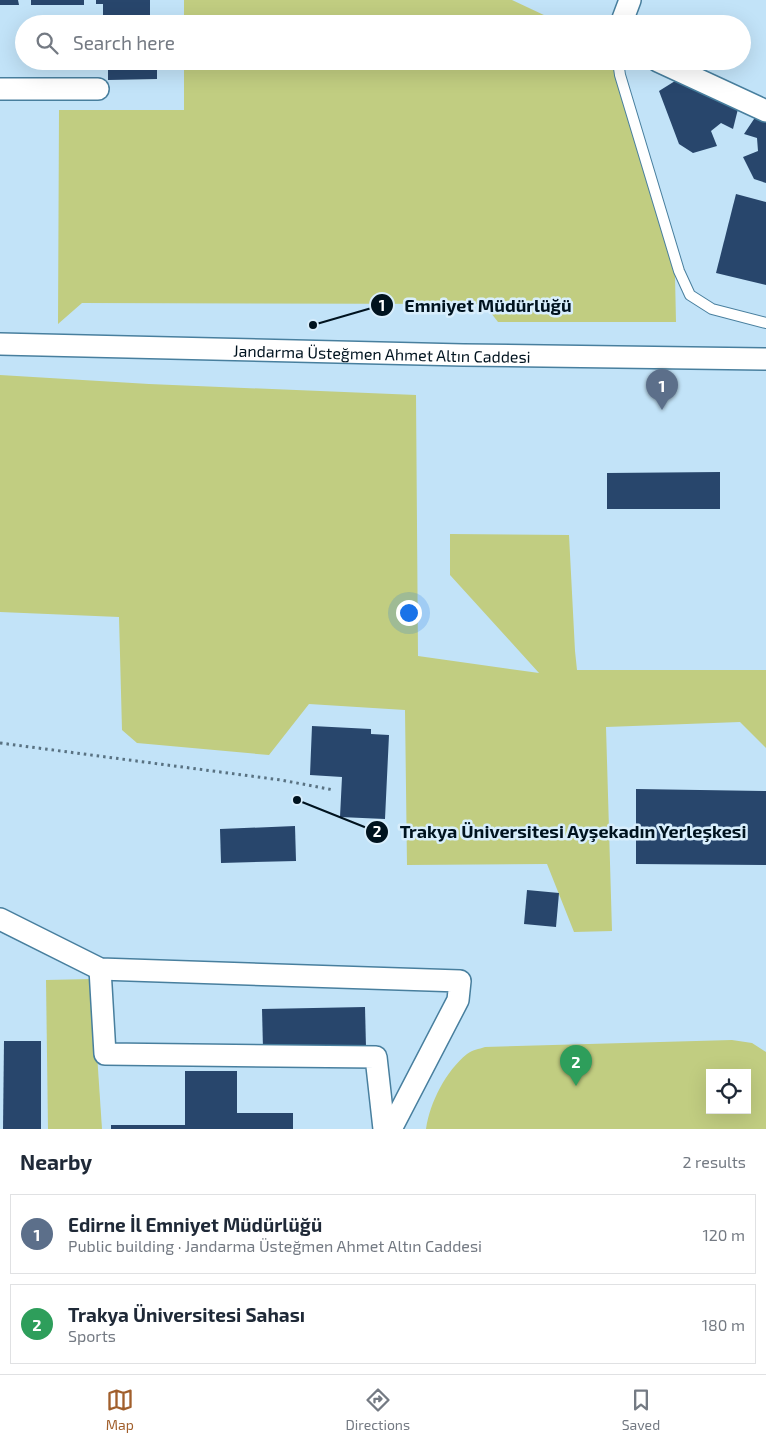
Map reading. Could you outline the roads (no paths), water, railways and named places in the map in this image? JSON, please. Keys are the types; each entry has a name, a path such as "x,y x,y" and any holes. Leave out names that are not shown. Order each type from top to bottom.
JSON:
{"street":[{"path":"624,15 630,0"},
{"path":"677,70 766,111"},
{"path":"0,89 98,89"},
{"name":"Jandarma Üsteğmen Ahmet Altın Caddesi","path":"0,344 480,356 766,359"},
{"path":"0,919 100,968 460,981 458,1000 391,1129"},
{"path":"100,968 105,1054 376,1057 384,1129"}],"lane":[{"path":"619,70 679,271 690,294 712,309 766,323"}],"place":[{"name":"Emniyet Müdürlüğü","path":"313,325"},
{"name":"Edirne İl Emniyet Müdürlüğü","path":"662,410"},
{"name":"Trakya Üniversitesi Ayşekadın Yerleşkesi","path":"297,800"},
{"name":"Trakya Üniversitesi Sahası","path":"576,1086"}]}
